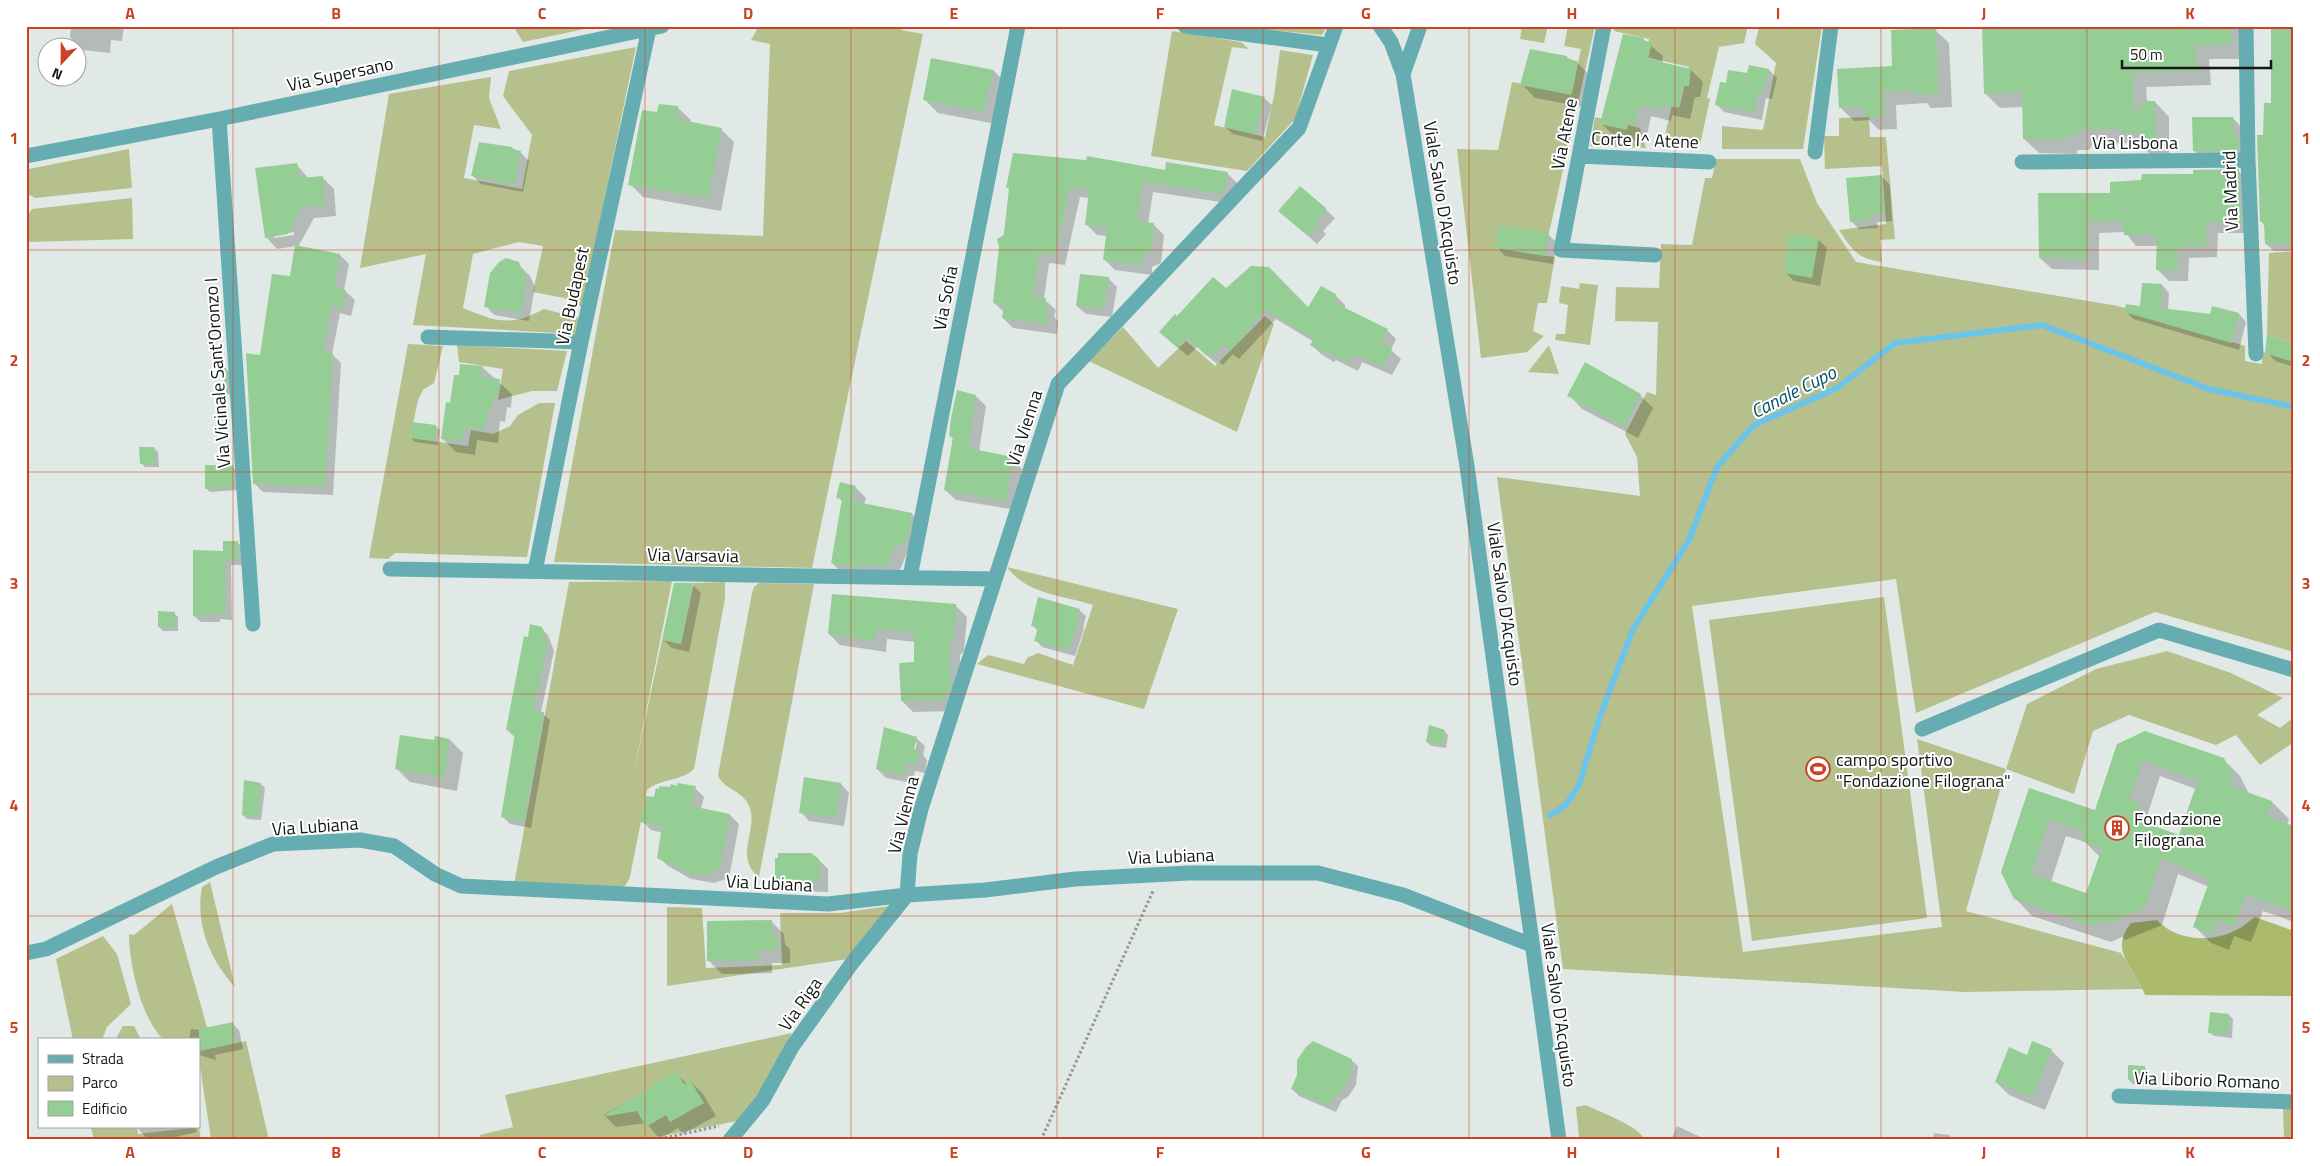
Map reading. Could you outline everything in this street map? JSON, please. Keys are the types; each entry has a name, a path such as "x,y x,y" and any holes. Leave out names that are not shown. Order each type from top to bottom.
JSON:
{"street":[{"name":"Via Sofia","path":"910,577 1018,26"},
{"path":"1185,26 1328,45"},
{"name":"Via Vienna","path":"907,894 910,854 921,809 1058,384 1299,128 1336,26"},
{"name":"Viale Salvo D'Acquisto","path":"1380,26 1391,42 1403,74 1467,466 1558,1140"},
{"name":"Viale Salvo D'Acquisto","path":"1403,74 1420,26"},
{"name":"Via Atene","path":"1604,26 1561,250 1655,255"},
{"path":"1815,152 1831,26"},
{"name":"Via Madrid","path":"2246,26 2248,160 2256,354"},
{"name":"Via Supersano","path":"26,156 219,119 655,28"},
{"name":"Via Budapest","path":"535,571 581,342 655,28"},
{"name":"Via Vicinale Sant'Oronzo I","path":"219,119 253,624"},
{"name":"Corte I^ Atene","path":"1578,156 1709,162"},
{"name":"Via Lisbona","path":"2022,162 2248,160"},
{"path":"428,337 581,342"},
{"name":"Via Varsavia","path":"390,570 996,579"},
{"path":"1922,729 2159,630 2294,670"},
{"name":"Via Lubiana","path":"26,953 46,949 216,867 274,844 360,840 394,846 435,874 461,886 828,904 907,894 985,890 1075,879 1160,874 1318,873 1402,895 1532,945"},
{"name":"Via Riga","path":"730,1140 763,1100 792,1047 852,963 907,894"},
{"name":"Via Liborio Romano","path":"2119,1096 2294,1102"}],"path":[{"path":"1042,1140 1160,874"},
{"path":"656,1140 744,1121"}],"green space":[{"path":"513,26 599,26 523,42"},
{"path":"759,26 902,26 901,30 923,34 812,568 554,562 615,230 763,236 770,44 751,40"},
{"path":"1228,26 1327,26 1322,35"},
{"path":"1522,26 1548,26 1544,43 1520,39"},
{"path":"1568,26 1595,26 1549,233 1496,248 1555,257 1547,303 1538,303 1533,331 1544,336 1527,352 1481,358 1457,149 1498,150 1512,82 1572,93 1581,49 1564,46"},
{"path":"1615,26 1748,26 1744,43 1719,47 1707,98 1710,99 1699,149 1662,149 1672,104 1680,106 1689,67 1646,57 1649,39 1614,31"},
{"path":"1759,26 1822,26 1803,149 1722,149 1722,126 1763,130 1776,63 1755,44"},
{"path":"1172,31 1241,42 1249,49 1232,47 1214,125 1265,137 1274,96 1280,50 1313,55 1295,119 1247,171 1151,156"},
{"path":"636,47 582,307 564,298 533,292 543,246 519,242 473,254 463,308 485,317 504,320 522,318 544,309 579,318 576,334 413,325 426,254 360,268 389,94 491,77 489,98 501,129 474,125 464,178 522,189 532,135 503,96 509,71"},
{"path":"1595,117 1640,128 1646,148 1590,146"},
{"path":"1869,117 1870,137 1886,137 1895,239 1880,240 1882,262 1861,256 1848,243 1839,230 1886,224 1882,166 1825,169 1824,136 1839,136 1839,118"},
{"path":"129,149 132,188 35,198 26,193 29,169"},
{"path":"1716,159 1800,159 1817,203 1856,262 2118,306 2245,346 2245,361 2262,364 2262,352 2294,362 2294,652 2155,612 1916,713 1896,579 1692,606 1743,952 1942,927 1917,739 2006,769 1966,911 2121,953 2143,989 1965,992 1563,969 1497,477 1640,496 1637,457 1625,434 1647,392 1656,395 1658,322 1615,321 1616,287 1659,288 1661,244 1692,245 1705,178 1712,178"},
{"path":"132,198 133,239 29,242 27,216 32,209"},
{"path":"2294,251 2294,344 2267,335 2269,253"},
{"path":"1580,283 1598,285 1590,345 1555,340 1556,334 1565,334 1568,305 1559,303 1561,286 1579,289"},
{"path":"1265,316 1274,324 1237,432 1089,361 1123,327 1158,368 1186,341 1215,366"},
{"path":"408,344 443,346 434,383 423,390 418,400 410,438 468,446 471,430 493,434 510,426 518,415 539,403 555,403 527,557 395,553 388,559 369,558"},
{"path":"457,345 567,351 557,391 532,391 498,400 503,369 459,362"},
{"path":"1549,345 1559,374 1528,372"},
{"path":"1007,567 1178,609 1144,709 977,664 988,655 1024,664 1027,658 1038,653 1073,665 1093,605 1035,589 1015,576"},
{"path":"672,581 633,777 662,640 681,644 694,583 725,582 725,598 694,769 683,776 658,783 647,790 630,877 626,885 620,888 514,885 569,582"},
{"path":"759,583 814,584 759,877 751,869 748,860 747,851 751,813 748,804 745,799 720,780 718,775 752,593 754,587"},
{"name":"campo sportivo \"Fondazione Filograna\"","path":"1884,597 1927,918 1752,941 1709,620"},
{"path":"2167,651 2231,673 2283,698 2257,715 2280,728 2294,717 2294,742 2260,765 2236,735 2216,745 2129,715 2093,731 2074,794 2006,769 2027,704 2096,669"},
{"path":"210,882 235,987 218,965 206,941 200,901 202,887"},
{"path":"172,904 213,1048 246,1041 269,1140 211,1140 200,1061 200,1038 162,1038 156,1031 143,1005 134,975 129,934 134,935"},
{"path":"890,906 848,959 667,986 667,907 702,908 706,968 782,965 780,913 840,913"},
{"path":"2255,917 2294,931 2294,996 2145,995 2123,951 2122,943 2131,923 2157,920 2165,927 2184,936 2205,938 2226,934 2241,927"},
{"path":"103,936 117,954 131,1004 107,1027 103,1038 73,1038 56,959"},
{"path":"123,1026 134,1026 140,1038 116,1038"},
{"path":"792,1033 760,1095 737,1121 642,1140 481,1140 480,1135 513,1127 505,1095"},
{"path":"1586,1105 1627,1125 1645,1140 1586,1140 1579,1137 1576,1107"},
{"path":"2283,1108 2294,1108 2294,1140 2284,1140"},
{"path":"91,1128 137,1128 138,1134 199,1128 201,1140 94,1140"}],"building":[{"path":"1982,26 2231,26 2232,45 2195,45 2197,71 2133,73 2133,109 2142,109 2142,101 2155,101 2156,147 2140,146 2141,133 2122,133 2122,129 2079,130 2075,136 2063,136 2063,140 2023,139 2022,92 1984,94"},
{"path":"2271,26 2294,26 2294,243 2265,244 2264,222 2260,222 2257,135 2263,135 2264,103 2271,103"},
{"path":"1936,28 1939,94 1916,95 1916,91 1884,92 1885,116 1882,117 1865,117 1864,107 1839,108 1837,69 1892,66 1891,30"},
{"path":"1623,34 1644,38 1643,41 1652,42 1648,59 1691,69 1689,86 1683,86 1679,108 1660,104 1659,110 1639,105 1635,125 1628,123 1627,130 1600,124"},
{"path":"1530,49 1567,56 1566,59 1578,61 1571,95 1520,85"},
{"path":"931,58 994,70 983,112 923,100"},
{"path":"1749,65 1769,69 1764,92 1758,91 1754,113 1715,105 1720,82 1726,83 1728,70 1747,73"},
{"path":"1232,89 1265,97 1255,134 1224,127"},
{"path":"659,104 678,106 677,119 722,128 708,198 628,185 642,110 657,112"},
{"path":"2192,117 2233,117 2234,135 2238,135 2238,151 2193,151"},
{"path":"479,142 512,147 512,149 521,151 515,185 471,176"},
{"path":"1013,153 1086,160 1087,156 1165,170 1166,162 1228,172 1224,194 1143,182 1137,221 1154,223 1151,253 1142,256 1142,265 1103,260 1107,228 1085,225 1089,190 1070,187 1055,255 1039,253 1033,296 1046,298 1044,308 1048,309 1047,324 1002,318 1004,304 993,303 999,247 997,239 1004,235 1009,188 1006,188"},
{"path":"297,163 299,178 323,176 325,205 302,207 288,234 265,238 255,168"},
{"path":"2239,169 2241,222 2207,222 2206,246 2178,247 2177,270 2156,270 2157,235 2124,235 2123,221 2088,222 2088,259 2039,258 2038,193 2110,193 2110,182 2141,180 2142,174 2193,174 2193,170"},
{"path":"1882,175 1885,214 1870,215 1871,220 1850,222 1846,178"},
{"path":"1300,186 1327,209 1316,222 1318,224 1308,236 1278,211"},
{"path":"1499,225 1549,233 1545,256 1495,248"},
{"path":"1790,233 1819,238 1812,278 1784,273"},
{"path":"295,245 340,254 335,287 346,290 343,308 331,305 323,352 333,353 325,487 253,484 246,353 260,355 272,274 290,276"},
{"path":"506,258 519,262 524,276 527,277 521,313 484,307 490,273 499,262"},
{"path":"1251,266 1269,267 1308,307 1321,286 1336,294 1335,303 1388,329 1381,343 1392,348 1383,367 1353,354 1348,362 1326,352 1324,354 1310,345 1314,339 1266,310 1229,351 1223,345 1213,356 1209,353 1207,356 1187,338 1178,348 1159,332 1175,314 1177,316 1213,277 1226,288"},
{"path":"1080,274 1109,277 1103,309 1076,306"},
{"path":"2142,283 2162,284 2161,308 2210,314 2212,306 2239,313 2232,343 2124,312 2126,304 2140,306"},
{"path":"2267,335 2294,344 2294,362 2265,353"},
{"path":"1585,362 1641,394 1624,426 1567,396"},
{"path":"460,364 483,366 481,377 500,379 498,395 494,395 492,409 488,409 485,430 464,428 462,442 441,439 446,402 450,403 454,375 459,375"},
{"path":"224,368 226,368 228,393 224,393"},
{"path":"957,390 976,395 968,448 1013,457 1006,501 944,490 953,437 949,436 951,418"},
{"path":"412,422 436,425 435,441 410,438"},
{"path":"139,447 154,447 156,464 140,464"},
{"path":"205,465 233,465 234,486 205,489"},
{"path":"840,482 856,486 852,501 912,513 908,539 906,538 904,545 896,544 887,565 883,567 862,563 861,567 848,567 831,563 842,499 836,498"},
{"path":"223,541 238,541 239,559 225,559 226,614 214,613 214,616 193,616 193,550 223,551"},
{"path":"674,583 693,583 681,644 662,640"},
{"path":"832,594 956,604 956,623 954,623 953,639 949,644 951,686 946,700 901,701 899,663 914,662 914,633 876,628 875,642 828,634"},
{"path":"1038,597 1080,609 1069,650 1034,641 1038,628 1031,626"},
{"path":"158,611 175,612 175,627 158,627"},
{"path":"530,624 542,627 548,643 533,710 544,712 524,822 501,817 515,733 506,730 524,636 528,637"},
{"path":"1429,725 1445,730 1442,744 1426,742"},
{"path":"884,727 917,737 914,749 919,750 916,765 906,763 904,775 876,769"},
{"name":"Fondazione Filograna","path":"2145,731 2224,758 2233,776 2230,786 2272,801 2267,817 2294,826 2294,911 2246,895 2234,926 2217,920 2212,934 2193,927 2210,879 2161,858 2145,908 2107,924 2106,920 2093,926 2014,899 2001,872 2029,788 2095,810 2117,744","holes":["2143,760 2198,780 2179,835 2135,819 2140,803 2130,799","2049,820 2085,831 2082,841 2102,848 2086,893 2031,874"]},
{"path":"400,735 434,740 435,736 450,739 444,778 395,769"},
{"path":"804,777 841,783 836,818 799,813"},
{"path":"244,780 261,783 258,817 242,815"},
{"path":"677,783 696,786 691,806 730,814 720,869 704,875 690,874 657,858 662,826 640,822 646,796 654,797 656,788 659,789 659,786 670,787 671,784 677,786"},
{"path":"778,853 811,853 819,859 820,883 784,883 784,879 775,879 775,858 778,858"},
{"path":"772,920 772,935 777,935 777,950 759,950 760,961 707,961 707,921"},
{"path":"2210,1012 2229,1014 2228,1034 2208,1033"},
{"path":"233,1022 237,1043 200,1051 199,1029"},
{"path":"1313,1041 1352,1059 1350,1078 1342,1090 1336,1094 1329,1106 1291,1089 1297,1075 1297,1060"},
{"path":"2032,1041 2052,1049 2032,1097 1995,1082 2009,1047 2027,1055"},
{"path":"2128,1065 2145,1066 2144,1081 2128,1080"},
{"path":"676,1071 684,1084 690,1080 704,1103 670,1122 666,1115 646,1127 637,1111 602,1117"}],"waterway":[{"name":"Canale Cupo","path":"1550,815 1565,806 1579,785 1599,719 1633,629 1689,540 1717,467 1754,425 1837,388 1895,343 2042,325 2209,389 2294,407"}],"place":[{"name":"campo sportivo \"Fondazione Filograna\"","path":"1818,769"},
{"name":"Fondazione Filograna","path":"2117,828"}]}
